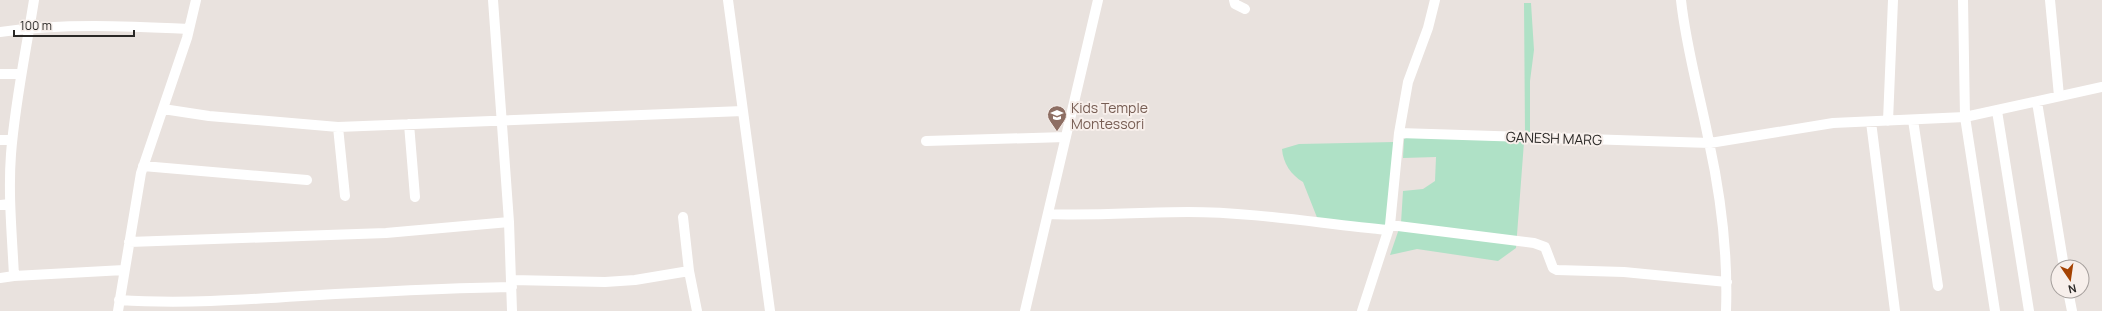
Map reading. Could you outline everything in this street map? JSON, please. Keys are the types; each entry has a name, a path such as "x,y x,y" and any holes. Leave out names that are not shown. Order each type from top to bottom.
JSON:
{"street":[{"path":"14,276 5,205 21,74 34,0"},
{"path":"118,311 143,166 189,29 196,0"},
{"path":"493,0 509,222 512,311"},
{"path":"728,0 770,311"},
{"path":"1025,311 1098,0"},
{"path":"1234,0 1235,4 1245,10"},
{"path":"1362,311 1389,228 1399,133 1408,82 1428,28 1435,0"},
{"path":"1681,0 1683,26 1710,143 1721,216 1727,282 1726,311"},
{"path":"1888,121 1893,0"},
{"path":"1963,0 1965,117 1995,311"},
{"path":"2050,0 2059,96"},
{"path":"0,32 30,28 104,25 189,29"},
{"path":"0,74 21,74"},
{"name":"GANESH MARG","path":"1399,133 1710,143 1833,123 1965,117 2102,87"},
{"path":"2037,102 2063,259"},
{"path":"163,109 209,116 338,127 502,119 743,111"},
{"path":"1997,111 2029,311"},
{"path":"1913,120 1938,286"},
{"path":"1871,122 1896,311"},
{"path":"410,124 415,197"},
{"path":"338,127 345,196"},
{"path":"926,141 1066,137"},
{"path":"0,140 12,140"},
{"path":"143,166 307,180"},
{"path":"1048,214 1096,216 1188,212 1389,228 1534,243 1545,247 1553,268 1557,270 1624,272 1727,282"},
{"path":"683,217 689,271 698,311"},
{"path":"129,242 386,233 509,222"},
{"path":"0,278 124,270"},
{"path":"119,300 156,302 226,300 512,284 604,282 635,280 689,271"},
{"path":"2070,299 2072,311"}],"green space":[{"path":"1524,3 1531,3 1534,50 1530,81 1530,135 1525,134"},
{"path":"1410,136 1524,142 1516,248 1498,261 1417,249 1390,255 1401,223 1403,191 1423,189 1435,181 1436,157 1403,158 1404,139"},
{"path":"1395,142 1387,235 1320,225 1303,182 1288,168 1282,149 1299,144"}],"place":[{"name":"Kids Temple Montessori","path":"1057,132"}]}
